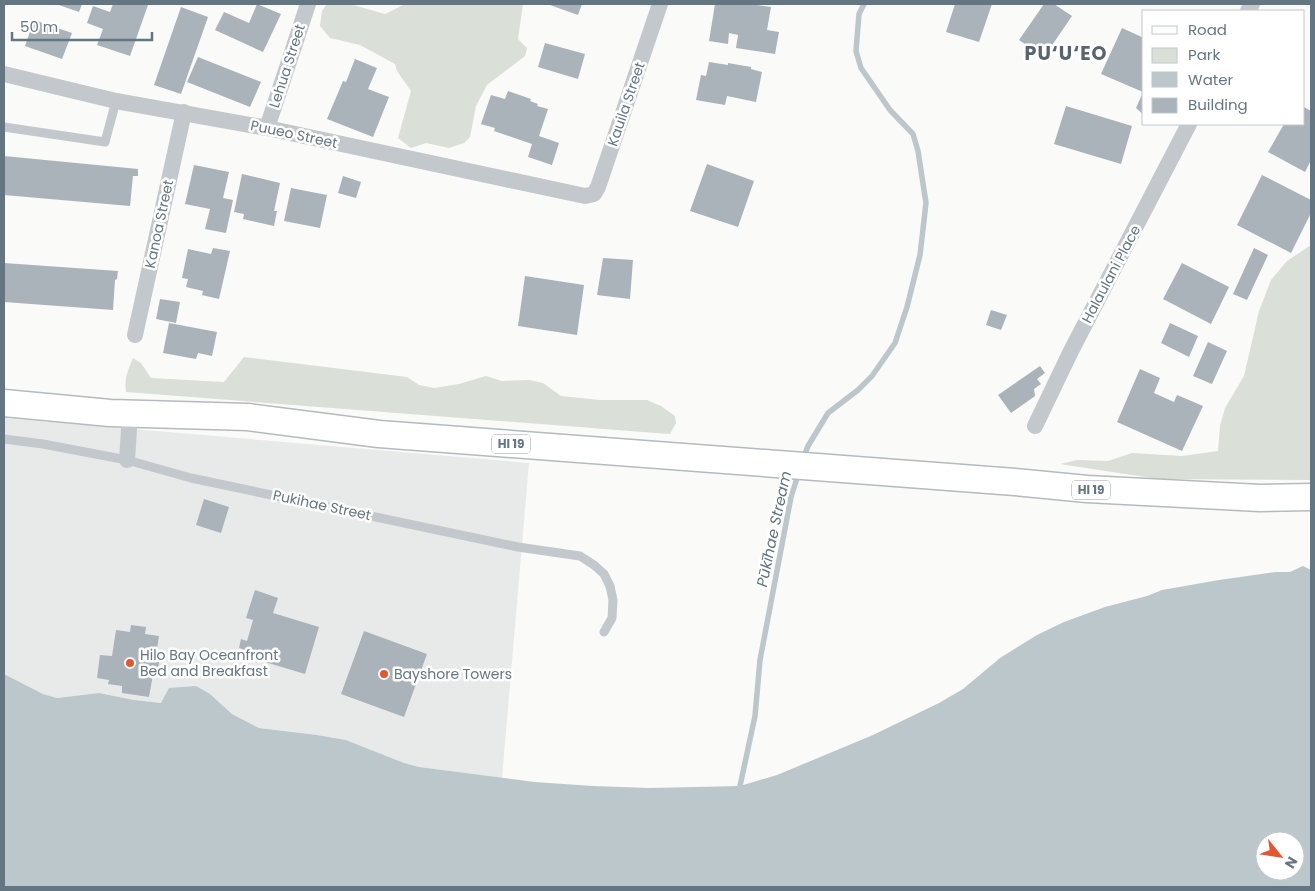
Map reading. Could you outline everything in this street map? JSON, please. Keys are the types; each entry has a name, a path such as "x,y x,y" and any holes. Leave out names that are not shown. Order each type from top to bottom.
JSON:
{"main road":[{"name":"HI 19","path":"4,403 130,414 248,417 379,434 1087,489 1260,498 1311,497"}],"street":[{"name":"Lehua Street","path":"267,128 308,4"},
{"name":"Kauila Street","path":"585,196 594,194 598,187 660,4"},
{"name":"Puueo Street","path":"4,74 116,101 267,128 585,196"},
{"name":"Kanoa Street","path":"136,336 184,112"},
{"name":"Halaulani Place","path":"1035,426 1071,351 1188,125"},
{"path":"128,460 130,414"}],"lane":[{"path":"4,127 105,142 116,101"},
{"name":"Pukihae Street","path":"4,439 43,444 128,460 191,478 518,547 580,556 604,574 610,586 613,600 612,618 604,632"}],"shaded area":[{"path":"4,418 529,463 502,778 419,767 346,740 259,728 232,714 210,694 161,703 99,693 57,698 43,694 4,674"}],"green space":[{"path":"327,4 350,4 385,14 405,4 523,4 518,39 527,48 525,56 487,85 476,106 470,137 464,143 449,148 426,143 411,148 398,138 411,91 397,71 395,64 360,45 330,38 320,26 322,11"},
{"path":"1311,245 1311,480 1158,479 1060,464 1077,460 1108,461 1132,453 1182,456 1218,451 1220,426 1225,408 1244,376 1259,311 1271,280 1287,261"},
{"path":"244,357 407,377 419,385 434,388 459,384 486,376 502,381 529,380 543,383 561,396 600,400 647,400 661,406 675,416 676,423 670,434 126,392 126,379 133,358 141,363 151,378 224,382"}],"water":[{"path":"1303,566 1311,570 1311,887 4,887 4,674 43,694 57,698 99,693 161,703 169,688 196,686 210,694 232,714 259,728 346,740 419,767 534,782 593,786 650,788 740,786 777,775 873,735 939,703 963,689 1000,658 1037,635 1064,622 1105,607 1162,590 1276,572 1290,572"}],"building":[{"path":"56,4 82,4 79,12"},
{"path":"113,4 148,5 130,56 97,45 103,29 87,23 93,6 110,12"},
{"path":"257,4 281,14 263,52 215,30 224,12 249,23"},
{"path":"547,4 582,4 578,15"},
{"path":"715,4 750,4 771,7 767,30 779,32 775,54 736,48 738,35 729,33 728,44 709,41"},
{"path":"955,4 992,4 979,42 946,32"},
{"path":"1044,4 1054,4 1072,16 1044,57 1019,40"},
{"path":"181,7 208,17 181,94 154,85"},
{"path":"34,20 72,33 62,59 25,46"},
{"path":"1122,28 1142,37 1142,92 1101,74"},
{"path":"545,43 585,54 578,79 538,67"},
{"path":"198,57 261,82 250,107 187,82"},
{"path":"355,59 377,68 368,89 389,97 373,137 327,119 343,81 346,82"},
{"path":"709,62 751,67 751,69 762,72 756,102 727,96 725,105 696,100 701,75 706,76"},
{"path":"508,91 531,99 530,101 538,104 537,106 548,109 539,136 559,143 552,165 528,157 532,144 494,131 495,128 481,124 491,95 505,99"},
{"path":"1142,94 1142,113 1136,108"},
{"path":"1066,106 1132,126 1121,164 1054,144"},
{"path":"1305,108 1311,111 1311,160 1305,172 1268,152 1283,125 1305,125"},
{"path":"4,156 138,169 138,176 133,176 130,206 4,195"},
{"path":"707,164 754,181 738,227 690,211"},
{"path":"194,165 229,172 223,198 233,200 226,233 205,229 210,209 185,204"},
{"path":"242,174 280,183 274,211 277,211 274,226 243,219 244,214 234,212"},
{"path":"1262,175 1311,200 1311,213 1291,253 1237,225"},
{"path":"343,176 361,182 356,198 338,193"},
{"path":"291,188 327,195 320,228 284,221"},
{"path":"213,248 230,251 219,299 202,295 203,291 186,287 188,279 182,278 188,249 211,254"},
{"path":"1254,248 1268,255 1247,300 1233,294"},
{"path":"603,258 633,260 630,299 597,295"},
{"path":"4,263 118,271 117,279 115,280 113,310 4,302"},
{"path":"1182,263 1229,287 1211,324 1163,299"},
{"path":"525,276 584,285 577,335 518,326"},
{"path":"160,299 180,302 176,323 156,319"},
{"path":"991,310 1007,315 1001,330 986,325"},
{"path":"169,323 217,332 212,356 198,353 196,359 163,353"},
{"path":"1170,323 1198,336 1189,357 1161,343"},
{"path":"1208,342 1227,351 1212,384 1193,376"},
{"path":"1040,366 1045,373 1037,379 1041,384 1034,389 1035,396 1011,413 998,395"},
{"path":"1140,369 1160,378 1154,393 1174,402 1177,395 1203,406 1182,451 1117,422"},
{"path":"204,499 229,507 221,533 196,525"},
{"path":"255,590 278,598 273,613 319,627 305,674 265,662 266,657 239,648 241,639 247,641 253,620 246,618"},
{"path":"131,625 146,627 145,634 159,636 156,656 160,656 158,670 154,669 149,697 122,693 122,686 108,684 109,680 97,678 100,655 112,656 116,630 130,632"},
{"name":"Bayshore Towers","path":"364,631 427,654 404,717 341,694"}],"waterway":[{"name":"Pūkīhae Stream","path":"803,459 808,446 828,413 858,390 872,376 895,343 907,307 920,255 926,203 918,151 913,134 890,110 861,68 856,51 859,14 864,4"},
{"name":"Pūkīhae Stream","path":"740,786 755,716 760,660 791,497 799,472"}],"place":[{"name":"Hilo Bay Oceanfront Bed and Breakfast","path":"130,663"},
{"name":"Bayshore Towers","path":"384,674"}],"district":[{"name":"PU‘U‘EO","path":"1066,53"}]}
